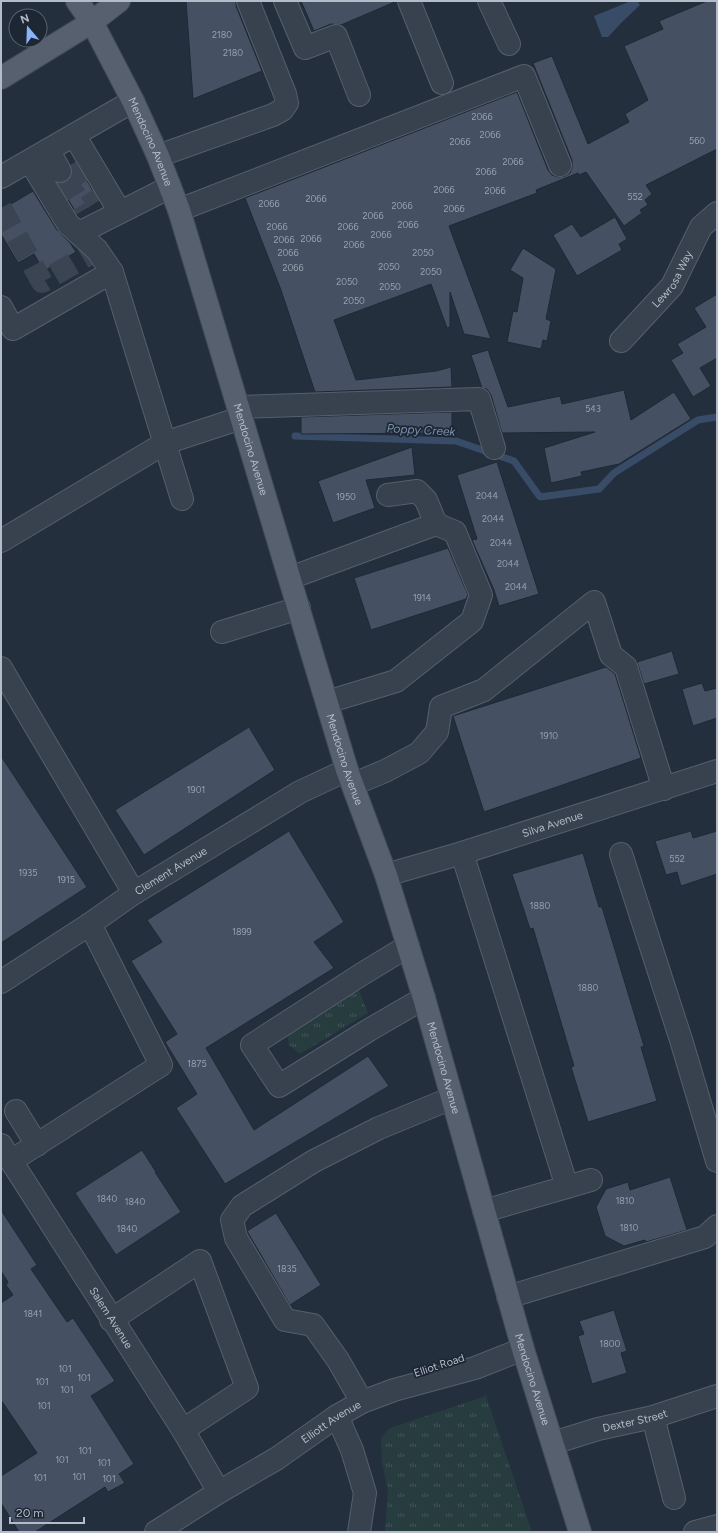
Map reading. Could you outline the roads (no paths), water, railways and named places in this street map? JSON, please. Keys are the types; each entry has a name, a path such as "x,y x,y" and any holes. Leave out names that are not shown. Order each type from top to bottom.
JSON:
{"main road":[{"name":"Mendocino Avenue","path":"76,1 92,22 133,101 158,156 179,210 350,777 386,875 424,998 508,1297 580,1532"},
{"path":"1,78 92,22 119,1"}],"street":[{"path":"158,156 273,115 282,110 287,103 285,94 248,1"},
{"path":"285,1 305,48 336,36 359,95"},
{"path":"409,1 442,83"},
{"path":"490,1 509,44"},
{"path":"179,210 524,76 560,165"},
{"path":"1,177 133,101"},
{"path":"53,147 66,168"},
{"path":"53,147 68,224 97,217 170,187"},
{"path":"53,147 97,217 96,250 112,272 182,499"},
{"name":"Lewrosa Way","path":"621,341 672,286 701,227 717,213"},
{"path":"1,307 13,329 112,272"},
{"path":"1,541 164,443 240,413 479,399 494,448"},
{"path":"388,495 417,491 426,500 436,524"},
{"path":"290,578 436,524 455,532 481,595 472,621 396,681 327,702"},
{"name":"Clement Avenue","path":"1,982 90,924 134,893 300,792 350,777 386,771 420,753 437,732 441,707 484,690 594,602 612,655 626,667 664,789"},
{"path":"222,632 299,608"},
{"path":"1,668 134,893"},
{"name":"Silva Avenue","path":"386,875 462,853 717,771"},
{"path":"462,853 567,1187"},
{"path":"621,854 682,1044 717,1160"},
{"path":"6,1153 37,1145 161,1065 90,924"},
{"path":"408,946 252,1045 279,1086 424,998"},
{"path":"362,1402 338,1360 313,1325 285,1320 236,1238 232,1220 242,1206 314,1161 379,1128 452,1098"},
{"path":"16,1110 37,1145"},
{"name":"Salem Avenue","path":"6,1153 182,1430 219,1492"},
{"path":"484,1211 591,1180"},
{"path":"508,1297 705,1237 717,1226"},
{"path":"111,1320 200,1261 247,1388 182,1430"},
{"name":"Elliott Avenue","path":"156,1532 219,1492 276,1459 337,1416 362,1402 394,1390 475,1368 524,1350"},
{"name":"Dexter Street","path":"553,1443 598,1429 653,1417 717,1396"},
{"path":"337,1416 352,1450 365,1493 359,1532"},
{"path":"653,1417 674,1498"},
{"path":"695,1532 717,1526"}],"water":[{"path":"631,1 637,1 640,5 608,37 602,37 594,16"}],"waterway":[{"name":"Poppy Creek","path":"295,436 456,441 514,461 540,497 599,489 614,473 698,420 717,417"}],"tunnel":[{"path":"72,164 97,202"},
{"path":"64,177 84,210"},
{"path":"1,208 42,282 97,250"}]}
